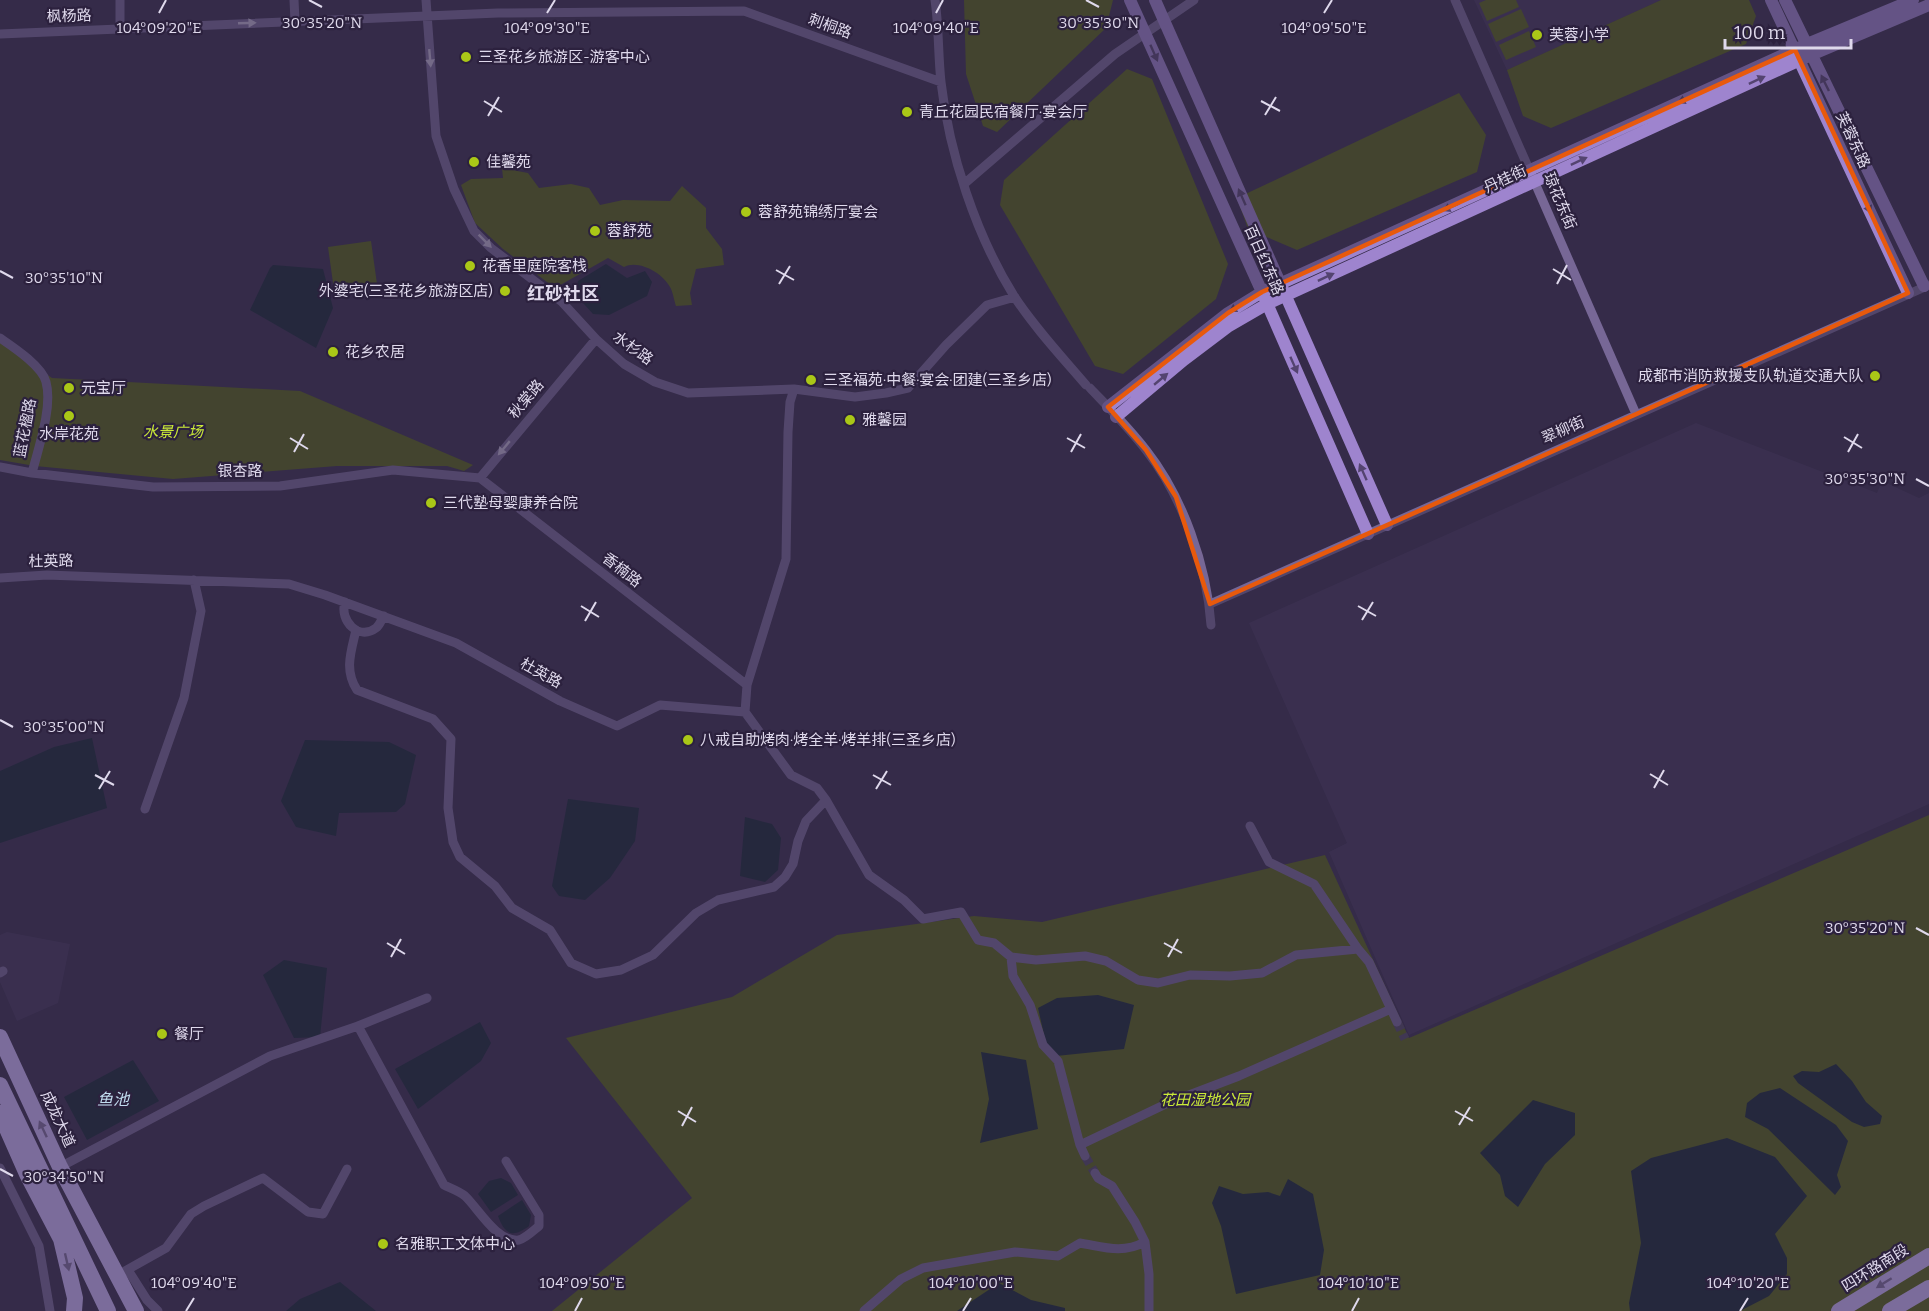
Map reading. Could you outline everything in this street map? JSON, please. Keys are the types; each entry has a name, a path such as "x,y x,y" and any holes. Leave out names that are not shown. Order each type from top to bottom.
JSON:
{"highway":[{"name":"成龙大道","path":"0,1037 60,1167 97,1238 123,1273 136,1308"},
{"path":"0,1085 108,1311"},
{"path":"0,1113 27,1174 61,1239 75,1298 74,1311"},
{"name":"四环路南段","path":"1839,1311 1929,1256"},
{"path":"1890,1311 1929,1288"}],"street":[{"path":"120,0 120,29"},
{"path":"294,0 295,21"},
{"name":"水杉路","path":"426,0 436,136 454,189 474,231 491,248 562,302 596,339 624,364 655,382 688,393 794,389 855,397 908,388 946,345 987,305 1015,297"},
{"path":"935,0 941,82 952,147 979,225 1015,297 1060,355 1146,450 1176,497 1199,563 1210,604 1211,626"},
{"name":"百日红东路","path":"1130,0 1265,298 1368,534"},
{"name":"百日红东路","path":"1155,0 1387,525"},
{"path":"964,184 1115,54 1194,0"},
{"name":"琼花东街","path":"1455,0 1636,414"},
{"name":"芙蓉东路","path":"1771,0 1803,52 1927,285"},
{"name":"芙蓉东路","path":"1785,0 1803,52 1908,293"},
{"name":"丹桂街","path":"1112,412 1228,313 1533,176 1913,0"},
{"name":"丹桂街","path":"1803,52 1929,5"},
{"name":"枫杨路","path":"0,34 498,13 744,11"},
{"name":"刺桐路","path":"744,11 941,82"},
{"name":"翠柳街","path":"1210,604 1927,285"},
{"name":"蓝花楹路","path":"0,338 27,356 46,381 47,410 32,473"},
{"name":"秋棠路","path":"480,478 596,339"},
{"path":"794,389 790,402 788,432 786,559 747,686 745,712 791,775 817,788 868,875 904,900 923,919 961,912 978,940 994,943 1011,957 1036,960 1085,956 1106,961 1138,980 1158,983 1190,975 1230,976 1262,973 1296,955 1358,949"},
{"name":"银杏路","path":"0,467 32,473 153,487 280,486 393,470 480,478"},
{"name":"香楠路","path":"480,478 747,686"},
{"name":"杜英路","path":"0,578 47,575 289,584 456,643 560,701 617,726 660,705 745,712"},
{"path":"145,808 184,698 201,611 194,580"},
{"path":"345,602 342,610 344,617 357,630 371,631 378,627 384,616"},
{"path":"357,630 349,660 350,680 357,690 433,719 450,739 448,808 453,842 460,857 495,886 512,908 550,930 571,963 596,974 621,970 653,956 696,913 718,900 774,887 785,878 793,864 798,841 806,821 826,800"},
{"path":"1250,826 1269,862 1314,884 1369,962 1397,1022"},
{"path":"1011,957 1012,976 1030,1005 1043,1045 1058,1061 1080,1145 1085,1156"},
{"path":"60,1167 270,1056 358,1026 427,998"},
{"path":"1080,1145 1168,1103 1239,1076 1391,1009"},
{"path":"358,1026 444,1185 464,1196 484,1220 506,1237 518,1240 538,1227 538,1215 507,1161"},
{"path":"0,1168 39,1246 50,1311"},
{"path":"158,1311 123,1273 166,1248 191,1214 263,1178 308,1212 322,1214 347,1169"},
{"path":"1095,1173 1098,1178 1112,1186 1135,1222 1144,1242 1149,1274 1149,1311"},
{"path":"78,1247 97,1238"},
{"path":"864,1311 901,1279 923,1268 1015,1252 1058,1256 1080,1243 1117,1250 1132,1249 1144,1242"}],"highlighted area":[{"path":"1795,50 1908,293 1210,604 1176,497 1146,450 1108,407 1228,313 1262,292"}],"shaded area":[{"name":"芙蓉小学","path":"1474,0 1661,0 1507,70"},
{"path":"1696,423 1877,493 1882,481 1919,498 1929,493 1929,804 1409,1035 1329,852 1347,843 1249,623"},
{"path":"7,932 70,944 58,1003 17,1021 0,982 0,935"}],"green space":[{"path":"964,0 1113,0 1106,28 997,132 983,126 966,74"},
{"path":"1486,0 1516,0 1519,7 1487,21 1479,3"},
{"path":"1661,0 1749,0 1756,16 1746,44 1551,128 1523,116 1507,70"},
{"path":"1521,9 1529,27 1496,42 1488,24"},
{"path":"1529,31 1536,47 1506,60 1499,45"},
{"path":"1127,69 1152,79 1228,264 1216,299 1123,374 1095,366 1000,205 1004,180"},
{"path":"1459,93 1486,135 1477,172 1297,250 1248,229 1237,198"},
{"path":"502,168 528,173 539,188 571,184 589,188 600,205 623,200 670,201 682,186 706,208 706,228 722,249 724,265 696,269 690,293 692,305 676,306 667,282 656,272 643,266 624,267 608,258 555,288 503,249 475,223 461,185 471,179 503,178"},
{"path":"371,241 377,284 334,290 328,247"},
{"name":"水景广场","path":"0,342 52,378 300,391 473,465 464,471 447,466 337,466 173,479 35,466 0,460"},
{"name":"花田湿地公园","path":"1929,815 1929,1311 552,1311 692,1198 566,1038 732,997 837,935 974,916 1042,922 1325,855 1409,1038"}],"water":[{"path":"606,264 627,278 645,271 652,282 647,296 609,315 593,314 574,293 578,281"},
{"path":"273,265 323,269 333,308 316,348 250,310"},
{"path":"92,738 107,808 0,843 0,771 54,747"},
{"path":"305,740 389,742 416,755 405,804 396,812 339,813 336,836 296,827 281,801"},
{"path":"568,799 639,808 635,841 610,878 585,900 559,896 552,886"},
{"path":"745,817 772,824 781,838 778,870 765,882 740,876"},
{"path":"284,960 327,968 320,1037 294,1038 263,975"},
{"path":"1098,995 1134,1005 1124,1049 1056,1056 1046,1044 1038,1008 1057,998"},
{"path":"480,1022 491,1043 481,1061 418,1109 395,1069"},
{"path":"981,1052 1026,1060 1038,1129 980,1143 989,1099"},
{"name":"鱼池","path":"133,1060 159,1101 87,1140 64,1097"},
{"path":"1836,1064 1852,1081 1866,1102 1882,1116 1880,1124 1864,1127 1852,1122 1798,1083 1793,1076 1802,1071 1819,1072"},
{"path":"1780,1088 1836,1125 1848,1141 1837,1175 1841,1187 1835,1195 1768,1129 1745,1117 1747,1103 1760,1093"},
{"path":"1533,1100 1575,1113 1575,1135 1545,1164 1518,1207 1505,1196 1500,1175 1480,1153"},
{"path":"1727,1138 1775,1157 1807,1196 1775,1234 1787,1258 1787,1274 1769,1296 1740,1311 1630,1311 1629,1303 1641,1243 1631,1171 1651,1158"},
{"path":"501,1178 511,1183 518,1195 491,1212 478,1194 489,1181"},
{"path":"1288,1179 1313,1194 1324,1250 1320,1275 1236,1294 1221,1226 1212,1203 1219,1186 1243,1194 1268,1192 1280,1196"},
{"path":"522,1200 531,1215 529,1226 518,1232 510,1233 498,1216"},
{"path":"340,1282 376,1311 286,1311 300,1299"},
{"path":"999,1283 1031,1300 1065,1308 1065,1311 957,1311"}],"tunnel":[{"path":"1397,1022 1405,1039"},
{"path":"1085,1156 1095,1173"}],"place":[{"name":"芙蓉小学","path":"1537,35"},
{"name":"三圣花乡旅游区-游客中心","path":"466,57"},
{"name":"青丘花园民宿餐厅·宴会厅","path":"907,112"},
{"name":"佳馨苑","path":"474,162"},
{"name":"蓉舒苑锦绣厅宴会","path":"746,212"},
{"name":"蓉舒苑","path":"595,231"},
{"name":"花香里庭院客栈","path":"470,266"},
{"name":"外婆宅(三圣花乡旅游区店)","path":"505,291"},
{"name":"花乡农居","path":"333,352"},
{"name":"成都市消防救援支队轨道交通大队","path":"1875,376"},
{"name":"三圣福苑·中餐·宴会·团建(三圣乡店)","path":"811,380"},
{"name":"元宝厅","path":"69,388"},
{"name":"水岸花苑","path":"69,416"},
{"name":"雅馨园","path":"850,420"},
{"name":"三代塾母婴康养合院","path":"431,503"},
{"name":"八戒自助烤肉·烤全羊·烤羊排(三圣乡店)","path":"688,740"},
{"name":"餐厅","path":"162,1034"},
{"name":"名雅职工文体中心","path":"383,1244"}],"district":[{"name":"红砂社区","path":"563,294"}]}
